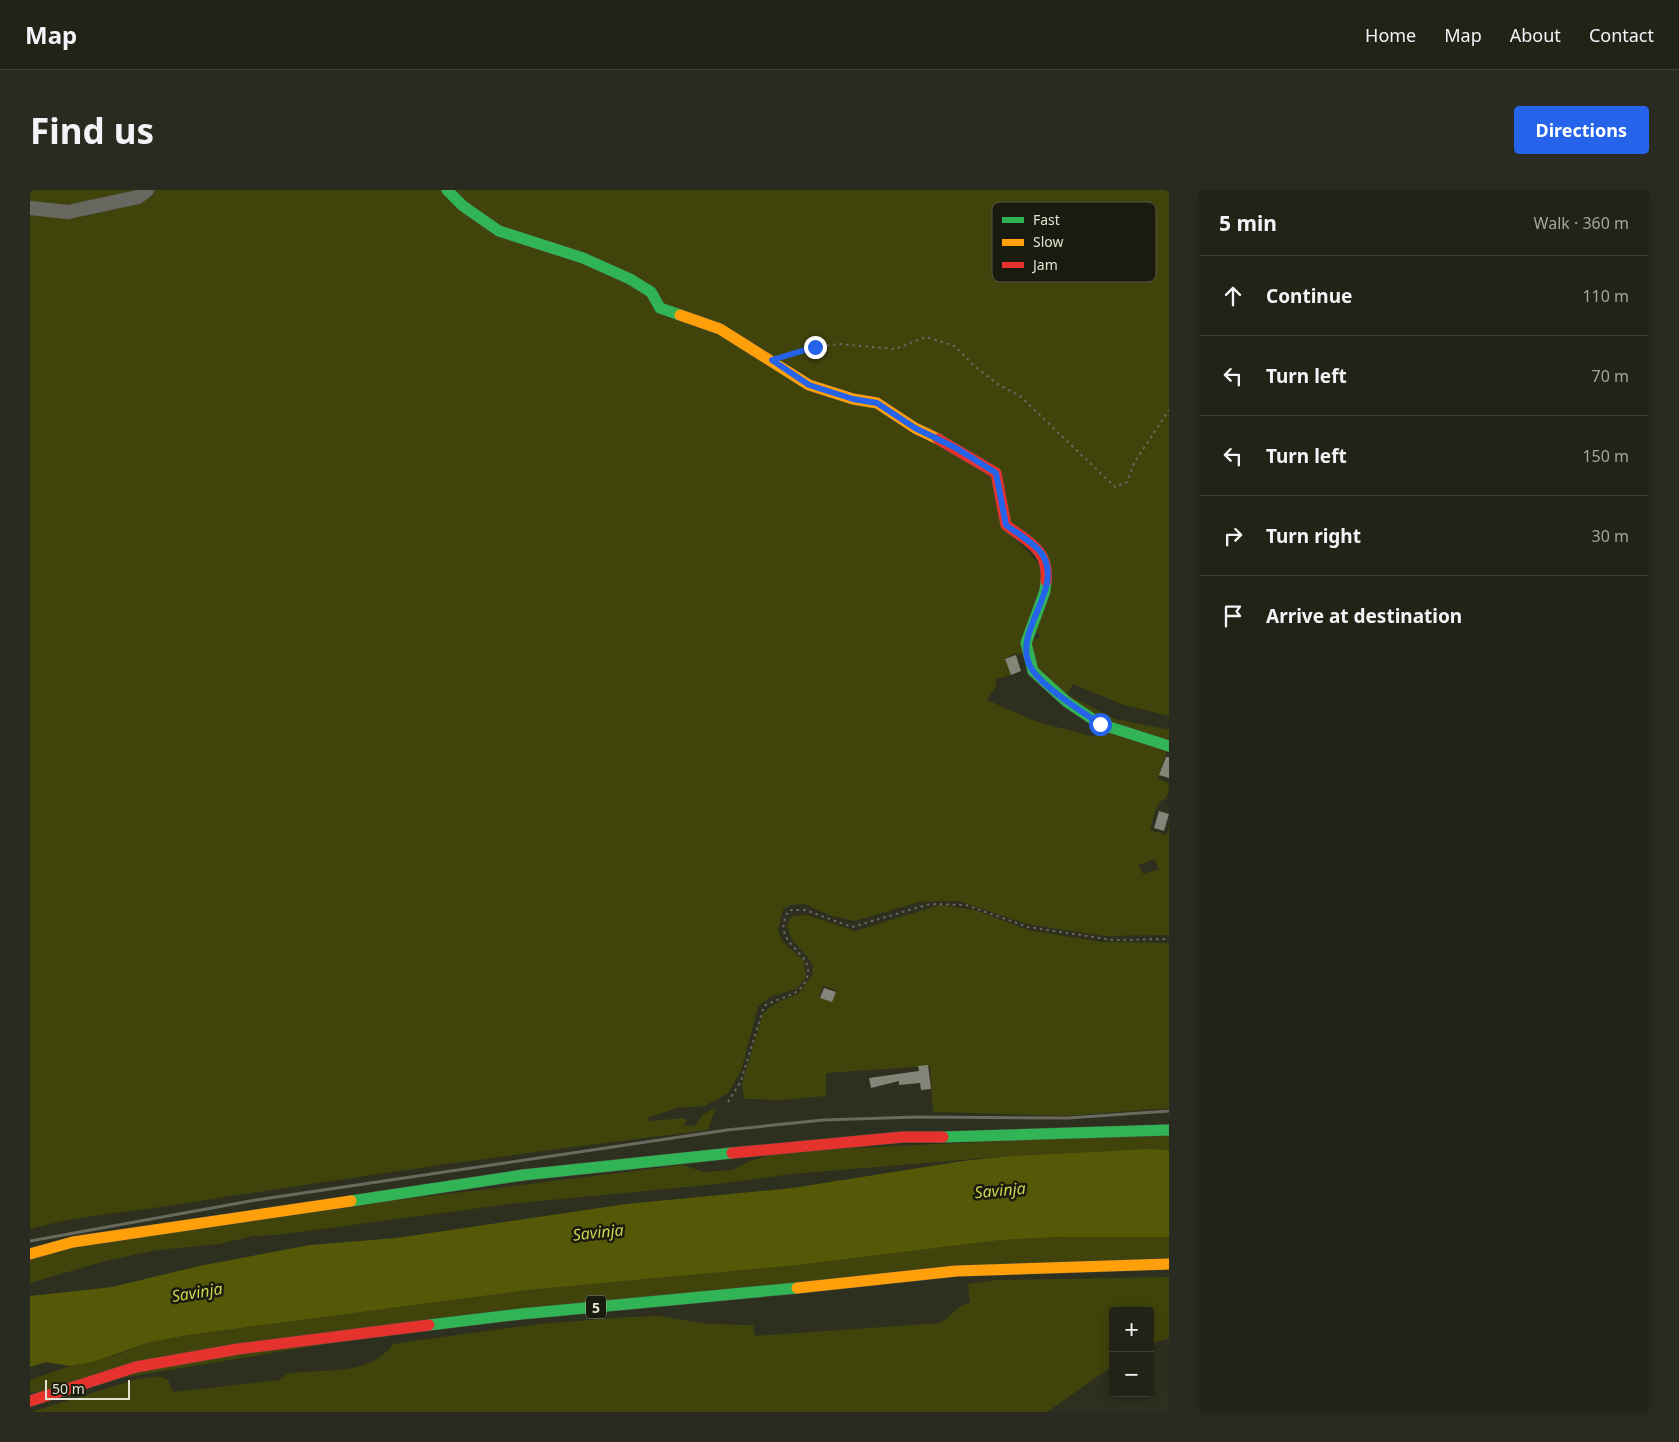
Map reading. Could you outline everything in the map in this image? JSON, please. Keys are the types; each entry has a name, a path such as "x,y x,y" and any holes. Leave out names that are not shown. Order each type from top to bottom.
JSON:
{"street":[{"path":"30,208 68,212 138,198 147,190"},
{"path":"447,190 463,206 499,231 583,258 610,270 651,292 660,308 720,329 809,385 853,399 877,403 915,428 956,448 996,473 1006,525 1042,553 1048,571 1045,591 1026,643 1027,654 1033,671 1067,702 1100,724 1169,746"},
{"path":"30,1254 73,1242 533,1174 903,1136 1020,1136 1169,1130"},
{"name":"5","path":"30,1401 136,1367 238,1349 521,1314 743,1294 956,1271 1169,1264"}],"path":[{"path":"772,360 815,347 840,344 895,349 926,337 955,346 973,365 999,385 1020,396 1115,487 1127,482 1134,463 1169,410"},
{"path":"728,1102 741,1081 764,1006 796,992 804,985 810,972 808,964 789,943 782,931 785,917 789,910 805,910 852,927 930,904 966,906 1028,927 1113,940 1169,939"}],"shaded area":[{"path":"30,190 1169,190 1169,716 1121,704 1073,684 1067,694 1115,719 1169,730 1169,743 1121,730 1097,719 1059,695 1037,674 1030,664 1027,654 1028,648 1031,641 1039,637 1039,633 1034,633 1034,626 1047,588 1045,567 1037,554 1008,523 995,468 990,466 1002,522 1009,533 1040,567 1044,585 1043,594 1022,655 1016,653 1005,659 1011,675 996,679 996,685 987,700 1035,721 1094,737 1099,725 1104,727 1102,731 1106,734 1109,729 1168,747 1158,779 1169,783 1168,793 1166,798 1157,807 1150,830 1166,835 1169,826 1169,935 1104,936 1027,924 959,901 919,902 855,921 832,916 804,904 790,905 783,910 778,930 782,941 804,961 806,977 797,989 770,997 758,1007 741,1071 728,1093 705,1106 677,1108 647,1118 651,1121 684,1118 687,1120 683,1126 694,1126 704,1114 716,1107 708,1130 386,1173 91,1216 30,1229","holes":["1154,859 1159,869 1143,874 1139,865"]},
{"path":"940,905 975,910 1028,930 1101,942 1169,943 1169,1108 1065,1116 933,1112 930,1066 826,1073 826,1096 782,1100 744,1099 742,1084 763,1013 778,1002 798,994 812,975 813,966 792,940 787,926 792,916 807,915 855,931","holes":["823,986 836,990 832,1001 819,997"]},
{"path":"1169,1133 1169,1150 1125,1150 1010,1156 792,1174 718,1184 510,1204 277,1235 254,1236 219,1244 157,1250 106,1261 30,1283 30,1257 56,1250 381,1202 683,1165 704,1172 733,1170 752,1160 788,1151"},
{"path":"1061,1237 1169,1237 1169,1258 575,1303 30,1393 30,1380 70,1366 119,1354 147,1343 188,1335 528,1290 799,1265 1001,1240"},
{"path":"1169,1277 1169,1338 1154,1343 1154,1307 1109,1307 1109,1369 1047,1412 31,1412 137,1379 159,1376 168,1380 173,1392 280,1380 287,1374 344,1369 372,1362 383,1355 393,1344 538,1324 658,1316 709,1324 753,1325 755,1336 940,1323 961,1306 970,1302 968,1284 997,1280"}],"water":[{"name":"Savinja","path":"1147,1149 1169,1150 1169,1237 1061,1237 1001,1240 799,1265 528,1290 188,1335 147,1343 96,1361 70,1366 46,1362 30,1367 30,1296 112,1287 199,1266 310,1245 396,1238 626,1204 792,1188 963,1161 1010,1156"}],"building":[{"path":"1016,655 1021,671 1011,675 1005,659"},
{"path":"1166,757 1169,757 1169,778 1159,775"},
{"path":"1159,811 1169,814 1164,831 1154,828"},
{"path":"824,988 836,992 832,1002 820,998"},
{"path":"928,1065 931,1089 921,1090 920,1083 899,1085 899,1081 871,1088 869,1078 919,1071 918,1066"}],"railway":[{"path":"30,1241 256,1200 727,1130 823,1120 917,1117 1068,1118 1169,1111"}],"traffic: fast":[{"path":"447,190 463,206 499,231 583,258 630,279 651,292 660,308 680,315"},
{"path":"1046,581 1045,591 1026,643 1033,671 1067,702 1100,724 1169,746"},
{"path":"943,1137 1169,1130"},
{"path":"351,1201 523,1175 732,1153"},
{"path":"429,1325 521,1314 797,1288"}],"traffic: slow":[{"path":"680,315 720,329 809,385 853,399 877,403 915,428 938,439"},
{"path":"30,1254 73,1242 351,1201"},
{"path":"797,1288 956,1271 1169,1264"}],"traffic: jam":[{"path":"938,439 996,473 1006,525 1035,547 1044,561 1046,581"},
{"path":"732,1153 903,1137 943,1137"},
{"path":"30,1401 136,1367 238,1349 429,1325"}],"route":[{"path":"815,347 772,360 809,385 853,399 877,403 915,428 956,448 996,473 1006,525 1042,553 1048,571 1045,591 1026,643 1027,654 1033,671 1067,702 1100,724"}]}
